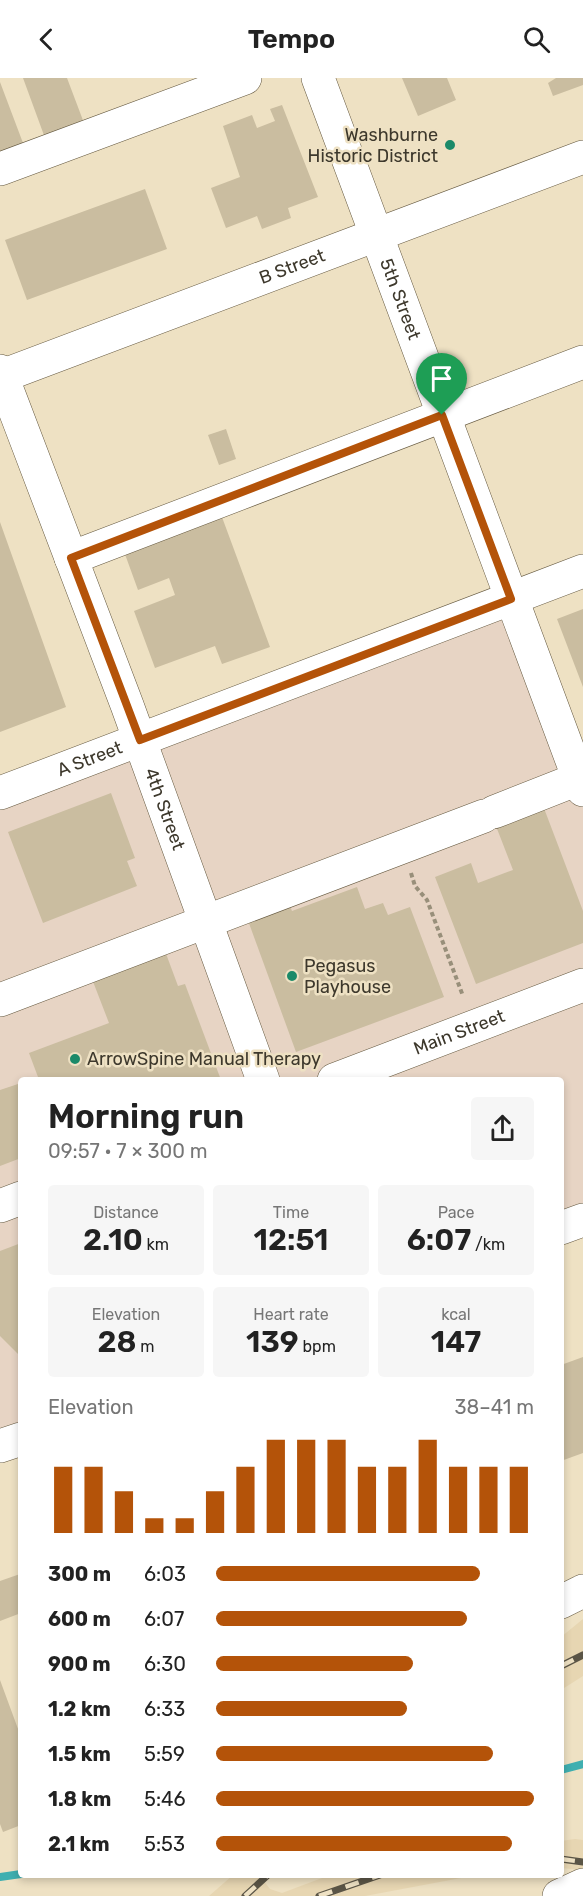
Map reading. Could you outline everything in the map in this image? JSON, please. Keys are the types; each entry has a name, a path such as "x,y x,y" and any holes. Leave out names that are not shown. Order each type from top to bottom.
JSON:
{"street":[{"path":"0,169 245,78"},
{"name":"5th Street","path":"318,78 442,415 582,782"},
{"name":"B Street","path":"1,373 583,157"},
{"path":"71,558 583,362"},
{"name":"4th Street","path":"1,373 140,740 262,1077"},
{"name":"A Street","path":"0,793 583,571"},
{"path":"0,1000 489,814 582,782"},
{"name":"Main Street","path":"342,1077 583,985"},
{"path":"0,1206 18,1199"},
{"path":"564,1227 583,1220"},
{"path":"0,1446 18,1439"},
{"path":"564,1600 583,1591"},
{"path":"559,1896 583,1885"}],"path":[{"path":"401,848 415,886 426,900 463,996"}],"shaded area":[{"path":"511,599 583,777 583,1220 564,1227 564,1077 18,1077 18,1430 0,1437 0,793"},
{"path":"583,1619 583,1676 564,1688 564,1635"},
{"path":"583,1840 583,1870 564,1868 564,1841"},
{"path":"230,1878 261,1878 270,1889 282,1893 322,1878 461,1878 365,1896 209,1896"}],"building":[{"path":"23,78 67,78 84,123 45,138"},
{"path":"402,78 447,78 456,100 418,116"},
{"path":"556,78 583,78 583,85 553,96 548,83"},
{"path":"0,82 23,143 0,152"},
{"path":"282,105 318,197 288,208 291,218 262,229 257,216 226,228 211,188 240,177 223,126 252,115 257,128 275,121 270,109"},
{"path":"145,189 167,249 27,300 5,240"},
{"path":"226,429 236,459 219,465 208,435"},
{"path":"219,509 270,647 222,664 215,646 155,668 134,611 175,595 169,578 138,590 122,546"},
{"path":"0,522 66,707 0,732"},
{"path":"583,609 583,687 557,619"},
{"path":"111,793 135,858 127,861 137,886 43,923 8,832"},
{"path":"542,803 583,911 583,943 476,984 435,877 471,863 478,883 513,870 494,821"},
{"path":"357,887 365,909 383,903 388,915 410,907 444,997 296,1052 246,915 287,899 292,911"},
{"path":"165,951 178,986 185,984 220,1077 38,1077 29,1053 109,1023 92,979"},
{"path":"18,1084 18,1159 0,1166 0,1090"},
{"path":"18,1244 18,1354 0,1336 0,1251"},
{"path":"583,1357 583,1453 564,1460 564,1364"},
{"path":"18,1575 18,1614 0,1621 0,1581"},
{"path":"0,1680 18,1729 18,1826 3,1832 0,1824"}],"waterway":[{"path":"564,1769 583,1764"},
{"path":"0,1877 18,1874"}],"railway":[{"path":"564,1664 583,1655"},
{"path":"564,1859 583,1862"},
{"path":"245,1896 265,1878"},
{"path":"319,1896 371,1878"}],"place":[{"name":"Washburne Historic District","path":"450,145"},
{"name":"Pegasus Playhouse","path":"292,976"},
{"name":"ArrowSpine Manual Therapy","path":"75,1059"}],"route":[{"path":"442,415 511,599 140,740 71,558 442,415"}]}
